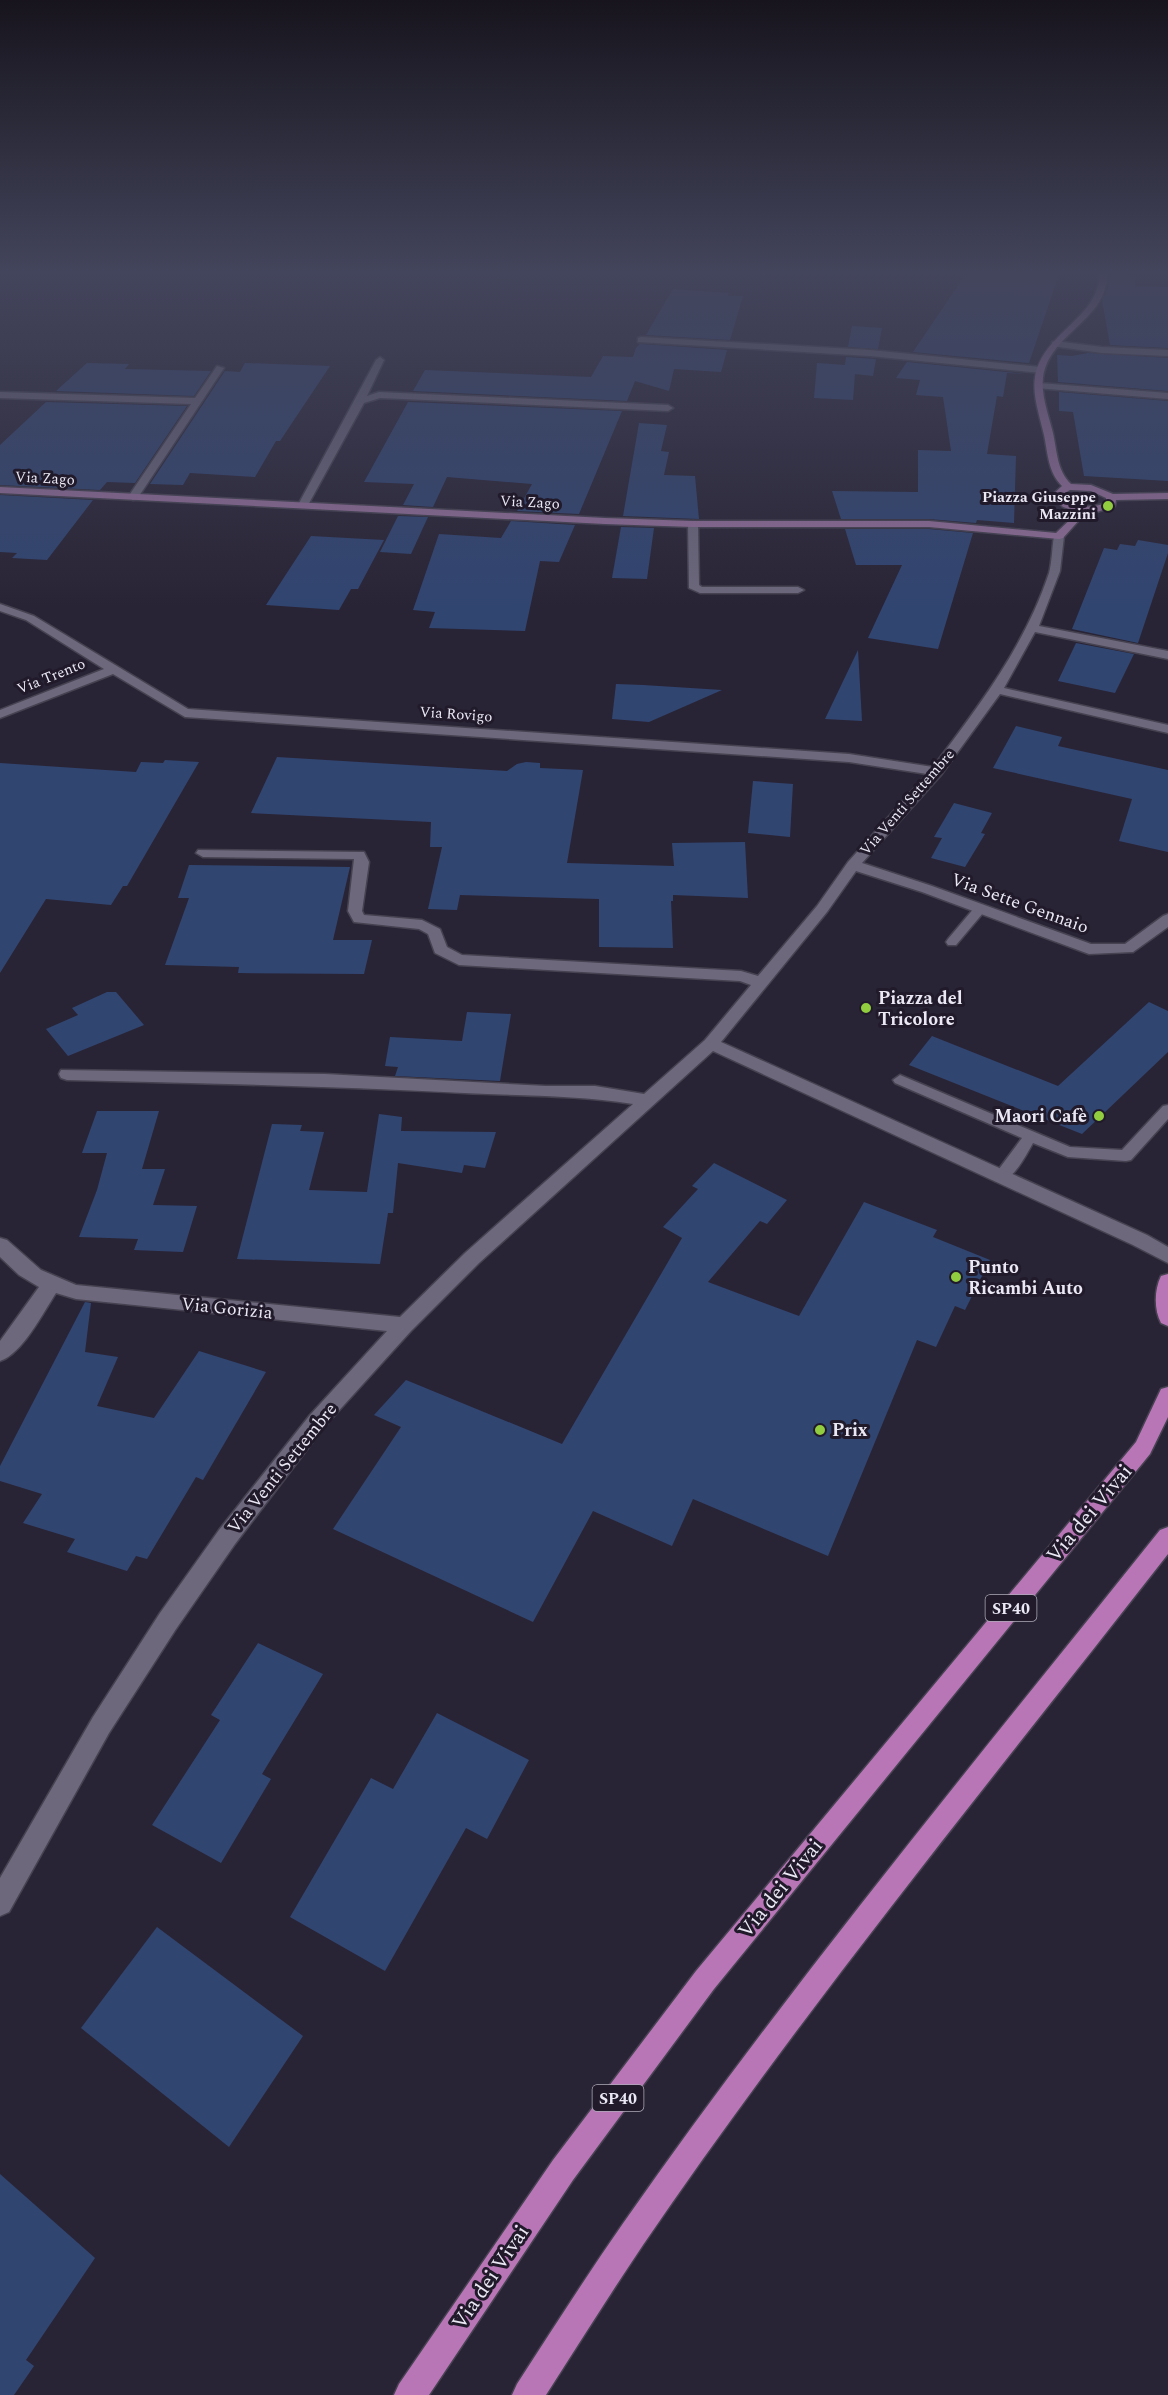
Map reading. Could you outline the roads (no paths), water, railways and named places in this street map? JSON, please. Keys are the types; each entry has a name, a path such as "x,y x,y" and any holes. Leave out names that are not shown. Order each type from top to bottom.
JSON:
{"main road":[{"path":"1168,1281 1165,1305 1168,1318"},
{"name":"Via dei Vivai","path":"410,2395 563,2170 705,1980 1143,1448 1168,1395"},
{"path":"528,2395 634,2234 769,2048 1168,1537"}],"street":[{"path":"133,497 209,383"},
{"path":"303,505 369,383"},
{"path":"1040,383 1056,474 1069,487"},
{"path":"1040,386 1168,396"},
{"path":"0,395 196,401"},
{"path":"360,401 379,395 668,408"},
{"path":"1093,509 1076,508 1062,502 1057,495 1062,489 1069,487 1093,488 1111,496 1168,496"},
{"name":"Via Zago","path":"0,490 693,524 929,524 1059,536"},
{"path":"1059,536 1078,515 1111,504 1111,496"},
{"path":"1059,536 1058,516 1062,502"},
{"path":"693,524 693,586 700,590 798,590"},
{"name":"Via Venti Settembre","path":"0,1903 102,1725 188,1593 227,1538 317,1421 404,1325 472,1258 711,1044 822,909 853,865 936,772 997,690 1032,628 1055,571 1059,536"},
{"name":"Via Rovigo","path":"0,607 30,618 185,713 849,758 936,772"},
{"path":"1032,628 1168,655"},
{"name":"Via Trento","path":"0,714 114,669"},
{"path":"997,690 1168,729"},
{"path":"203,853 359,855 362,862 355,910 359,919 422,925 435,932 440,950 459,960 741,976 762,983"},
{"name":"Via Sette Gennaio","path":"853,865 927,889 1089,949 1128,949 1138,944 1168,919"},
{"path":"711,1044 1140,1240 1168,1256"},
{"path":"67,1074 325,1080 546,1092 574,1091 648,1101"},
{"name":"Via Gorizia","path":"0,1245 21,1269 51,1285 110,1297 404,1325"},
{"path":"0,1353 11,1343 51,1285"}],"lane":[{"path":"952,942 979,910"},
{"path":"900,1080 1068,1152 1126,1156 1168,1110"},
{"path":"1000,1177 1018,1156 1030,1136"}],"place":[{"name":"Piazza Giuseppe Mazzini","path":"1108,506"},
{"name":"Piazza del Tricolore","path":"866,1008"},
{"name":"Maori Cafè","path":"1099,1116"},
{"name":"Punto Ricambi Auto","path":"956,1277"},
{"name":"Prix","path":"820,1430"}]}
